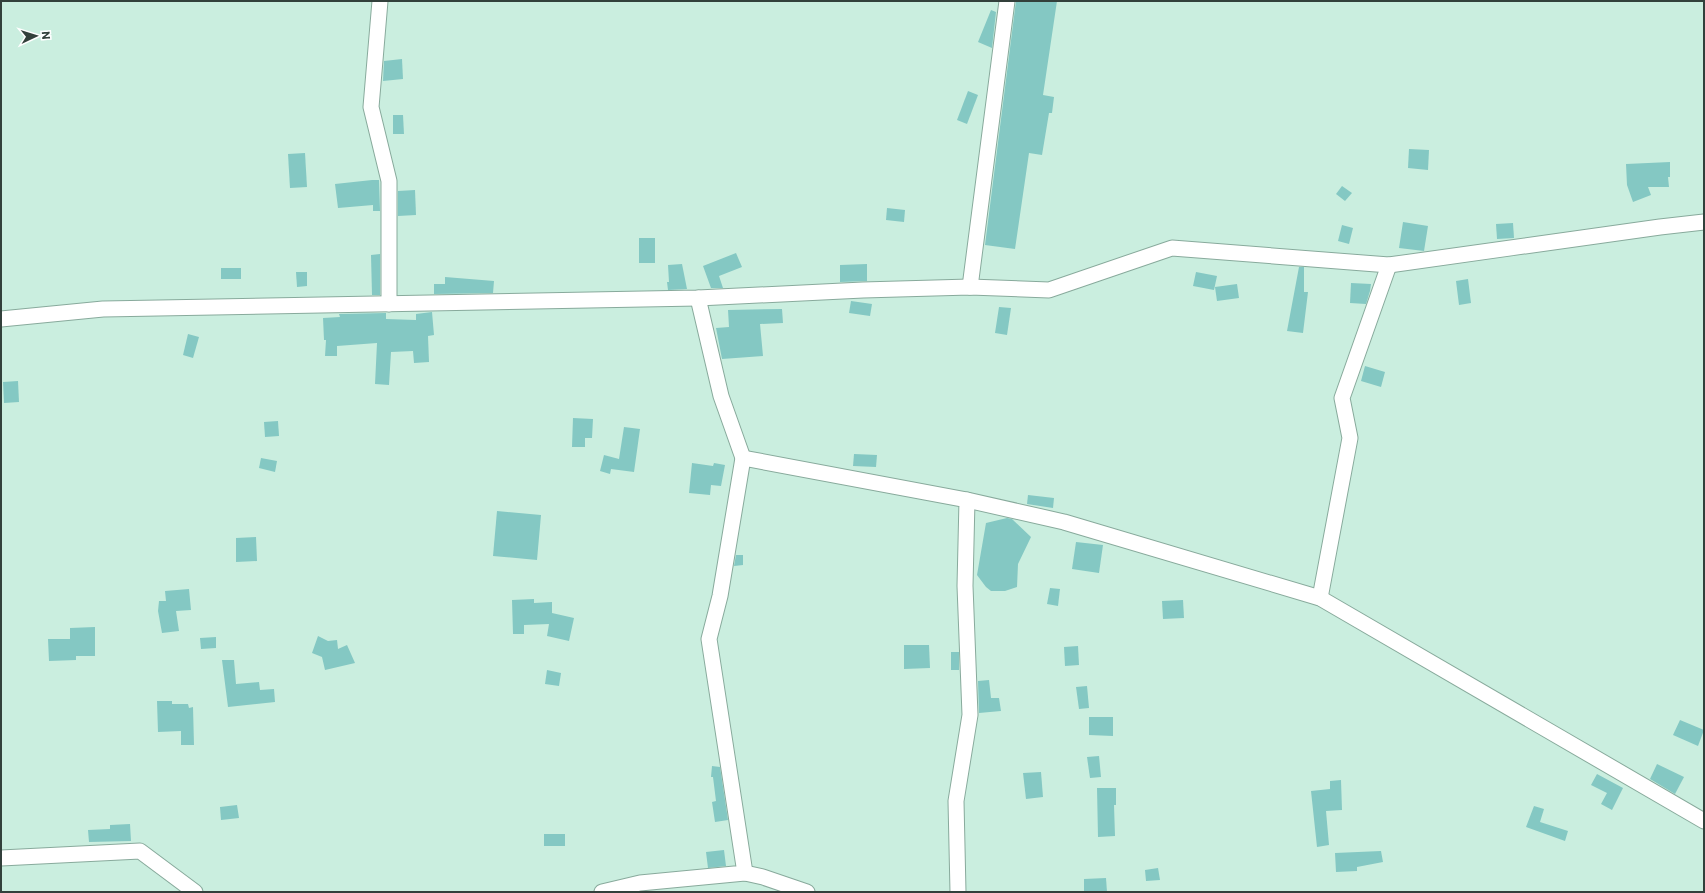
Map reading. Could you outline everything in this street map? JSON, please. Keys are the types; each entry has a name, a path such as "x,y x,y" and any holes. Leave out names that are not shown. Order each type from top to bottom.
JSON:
{"street":[{"path":"380,1 371,107 388,182 389,304"},
{"path":"970,288 1007,1"},
{"path":"1,319 103,309 698,298 864,290 970,288 1049,290 1172,248 1389,265 1704,222"},
{"path":"1320,598 1350,438 1342,398 1389,265"},
{"path":"698,298 721,396 743,458 720,596 709,639 745,873"},
{"path":"743,458 967,500 1064,522 1320,598 1704,821"},
{"path":"958,892 956,801 970,715 965,586 967,500"},
{"path":"1,858 140,850 195,892"},
{"path":"602,892 640,883 745,873 763,877 807,892"}],"building":[{"path":"1016,1 1057,1 1043,95 1054,97 1052,113 1049,113 1042,155 1029,153 1015,249 985,245"},
{"path":"991,10 996,12 992,48 978,42"},
{"path":"402,59 403,79 383,81 384,61"},
{"path":"968,91 978,95 967,124 957,120"},
{"path":"393,115 403,115 404,134 393,134"},
{"path":"1409,149 1429,150 1428,170 1408,168"},
{"path":"305,153 307,187 290,188 288,154"},
{"path":"1670,162 1670,177 1668,177 1669,187 1648,187 1651,195 1633,202 1627,185 1626,164"},
{"path":"379,180 380,211 373,211 373,205 338,208 335,184"},
{"path":"1342,186 1352,193 1345,201 1336,194"},
{"path":"415,190 416,215 398,216 398,191"},
{"path":"887,208 905,210 904,222 886,220"},
{"path":"1403,222 1428,226 1424,251 1399,248"},
{"path":"1513,223 1514,238 1497,239 1496,224"},
{"path":"1342,225 1353,228 1349,244 1338,241"},
{"path":"639,238 655,238 655,263 639,263"},
{"path":"736,253 742,267 719,276 723,288 711,288 703,266"},
{"path":"380,254 380,295 372,295 371,255"},
{"path":"682,264 687,289 668,290 668,265"},
{"path":"867,264 867,281 840,282 840,265"},
{"path":"1299,267 1304,267 1304,292 1308,292 1303,333 1287,331"},
{"path":"221,268 241,268 241,279 221,279"},
{"path":"296,272 307,272 307,286 297,287"},
{"path":"1196,272 1217,276 1214,290 1193,286"},
{"path":"445,277 494,281 493,293 434,294 434,284 445,284"},
{"path":"1468,279 1471,303 1459,305 1456,281"},
{"path":"1351,283 1371,284 1366,304 1350,303"},
{"path":"1237,284 1239,298 1217,301 1215,287"},
{"path":"851,301 872,304 870,316 849,313"},
{"path":"999,307 1011,308 1007,335 995,333"},
{"path":"782,309 783,323 760,324 763,356 722,359 716,328 729,327 728,310"},
{"path":"432,312 434,335 428,336 429,362 414,363 413,351 391,352 389,385 375,384 377,343 337,346 337,356 325,356 326,340 324,340 323,318 340,317 339,314 386,313 386,319 416,320 416,314"},
{"path":"188,334 199,337 193,358 183,355"},
{"path":"1365,366 1385,372 1381,387 1361,381"},
{"path":"18,381 19,402 4,403 3,382"},
{"path":"573,418 593,419 592,438 585,438 585,447 572,447"},
{"path":"278,421 279,436 265,437 264,422"},
{"path":"624,427 640,429 634,472 611,469 610,474 600,471 604,455 619,459"},
{"path":"854,454 877,455 876,467 853,466"},
{"path":"261,458 277,461 275,472 259,468"},
{"path":"692,463 713,466 714,463 725,465 721,486 711,485 710,495 689,493"},
{"path":"1028,495 1054,498 1053,508 1027,504"},
{"path":"497,511 541,515 537,560 493,556"},
{"path":"1007,518 1012,519 1031,537 1018,564 1017,587 1005,591 991,591 977,575 986,523"},
{"path":"256,537 257,561 236,562 236,538"},
{"path":"1076,542 1103,545 1099,573 1072,569"},
{"path":"736,555 743,555 743,565 734,566"},
{"path":"1050,588 1060,589 1058,606 1047,604"},
{"path":"189,589 191,610 176,611 179,631 162,633 158,611 159,601 166,601 165,591"},
{"path":"534,599 534,603 552,602 552,613 574,618 569,641 547,636 549,624 524,625 524,634 513,634 512,600"},
{"path":"1183,600 1184,618 1163,619 1162,601"},
{"path":"95,627 95,656 76,656 76,660 49,661 48,639 70,639 70,628"},
{"path":"318,636 328,641 337,640 338,649 347,645 355,663 325,670 322,657 312,653"},
{"path":"216,637 216,648 201,649 200,638"},
{"path":"904,645 929,645 930,668 904,669"},
{"path":"1078,646 1079,665 1065,666 1064,647"},
{"path":"951,652 959,652 959,670 951,670"},
{"path":"222,660 234,660 236,684 259,682 260,690 274,689 275,702 228,707"},
{"path":"547,670 561,673 559,686 545,684"},
{"path":"989,680 991,698 999,698 1001,711 979,713 978,681"},
{"path":"1087,686 1089,708 1079,709 1076,687"},
{"path":"157,701 172,701 172,704 188,704 189,708 193,707 194,745 181,745 181,731 158,732"},
{"path":"1089,717 1113,717 1113,736 1089,735"},
{"path":"1680,720 1704,730 1698,746 1673,735"},
{"path":"1099,756 1101,777 1090,778 1087,757"},
{"path":"1657,764 1684,777 1675,794 1650,779"},
{"path":"712,766 720,767 728,820 715,822 712,802 716,801 713,777 711,777"},
{"path":"1041,772 1043,797 1026,799 1023,773"},
{"path":"1597,774 1623,788 1612,810 1601,804 1607,793 1591,785"},
{"path":"1341,780 1342,810 1326,811 1329,845 1317,847 1311,791 1330,789 1330,781"},
{"path":"1097,788 1116,788 1116,805 1114,805 1115,836 1098,837"},
{"path":"237,805 239,818 221,820 220,807"},
{"path":"1534,806 1544,809 1540,822 1568,831 1565,841 1526,827"},
{"path":"130,824 131,841 89,842 88,830 110,829 110,825"},
{"path":"544,834 565,834 565,846 544,846"},
{"path":"724,850 726,866 708,868 706,852"},
{"path":"1381,851 1383,862 1357,867 1357,871 1336,872 1335,853"},
{"path":"1158,868 1160,880 1146,881 1145,870"},
{"path":"1106,878 1107,892 1084,892 1084,879"}]}
